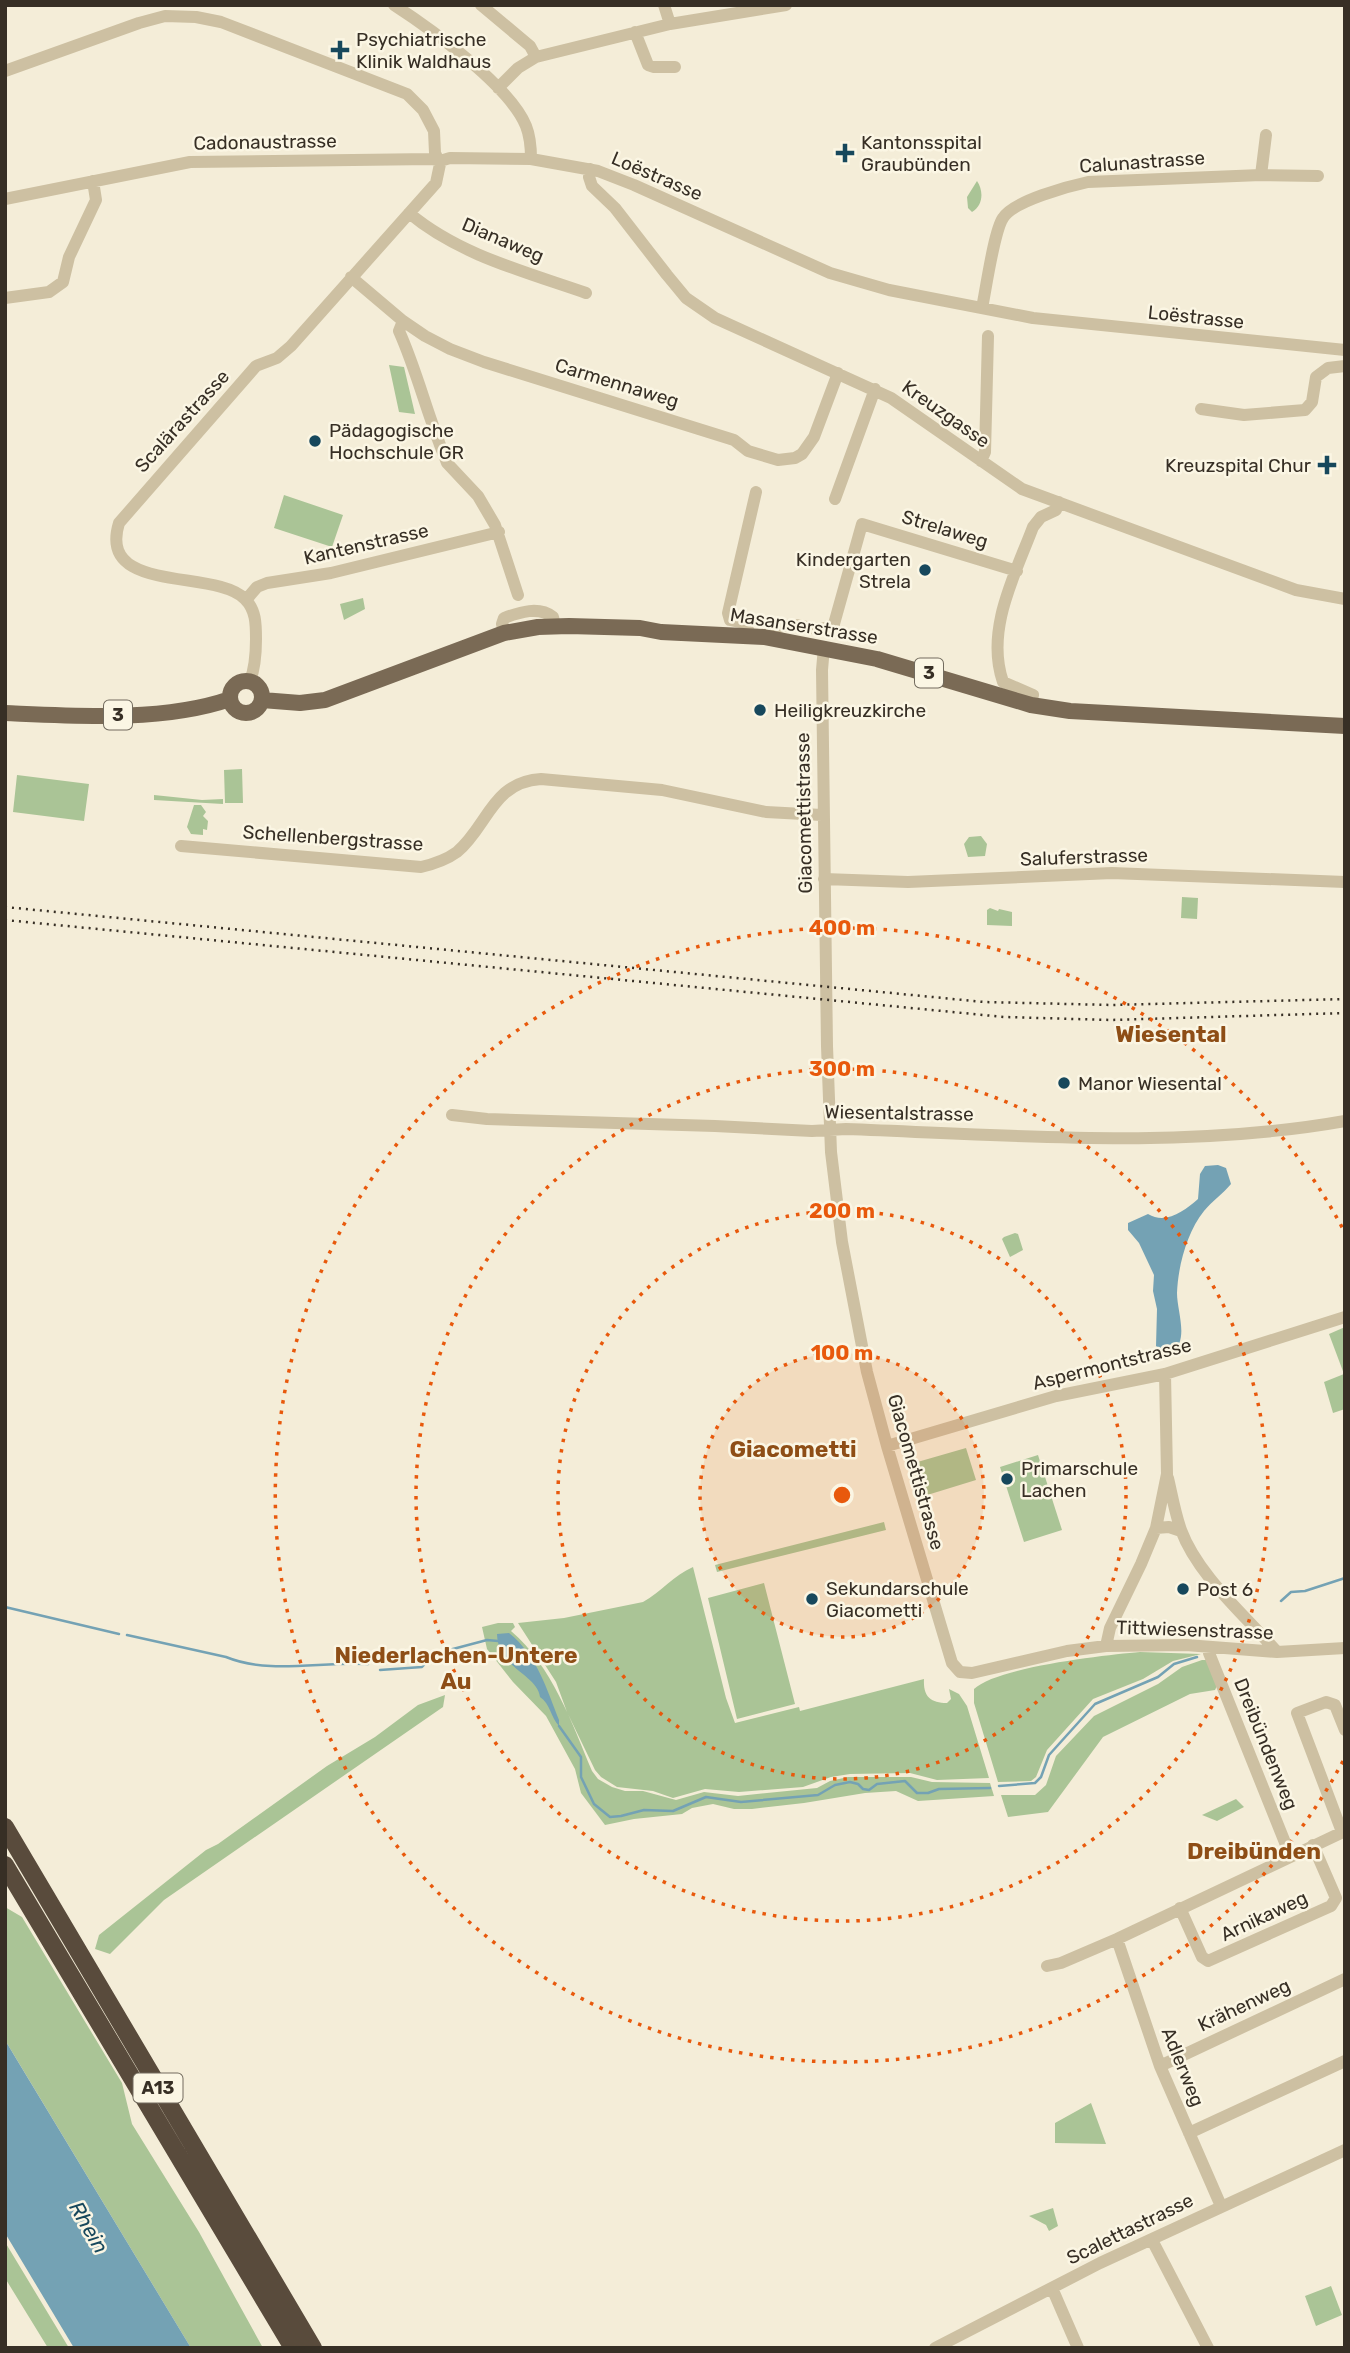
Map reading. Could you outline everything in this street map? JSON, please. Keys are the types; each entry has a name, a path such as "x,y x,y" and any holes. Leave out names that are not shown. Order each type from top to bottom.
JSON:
{"highway":[{"name":"A13","path":"5,1827 313,2348"},
{"name":"A13","path":"5,1865 293,2348"}],"main road":[{"name":"Masanserstrasse","path":"262,700 300,703 325,700 504,633 555,626 640,628 661,632 757,636 824,647 895,663 1031,705 1086,712 1345,726"},
{"name":"3","path":"230,699 235,685 250,681"},
{"path":"250,681 258,686 262,700"},
{"name":"3","path":"230,699 238,712 248,714 258,709 262,700"},
{"name":"3","path":"5,713 97,715 182,712 230,699"}],"street":[{"path":"394,5 429,29 498,88 526,123 531,159"},
{"path":"481,5 530,46 536,57"},
{"path":"664,5 670,24"},
{"path":"498,88 518,68 536,57 670,24 786,5"},
{"path":"5,71 139,23 165,16 196,16 244,29 407,94 429,119 434,131 435,153 440,161"},
{"path":"635,32 648,65 675,67"},
{"path":"1261,175 1266,135"},
{"name":"Loëstrasse","path":"440,161 450,158 531,159 590,169 634,185 830,273 865,285 982,309 1079,324 1345,350"},
{"name":"Cadonaustrasse","path":"5,200 168,165 211,160 440,161"},
{"name":"Scalärastrasse","path":"246,600 225,588 150,573 130,566 118,547 119,523 256,366 277,358 291,346 436,183 440,161"},
{"name":"Kreuzgasse","path":"590,169 592,186 615,208 667,275 696,306 715,318 875,389 906,406 1011,483 1296,590 1345,599"},
{"name":"Calunastrasse","path":"982,309 1002,220 1009,211 1022,204 1063,188 1088,182 1261,175 1318,176"},
{"path":"5,298 49,292 63,282 69,257 96,200 93,181"},
{"name":"Dianaweg","path":"409,213 483,257 586,293"},
{"name":"Carmennaweg","path":"351,277 403,321 450,349 734,440 748,451 778,460 795,458 808,448 838,373"},
{"path":"403,321 399,331 410,355 443,455 484,505 499,532 518,595"},
{"path":"981,461 985,452 988,336"},
{"path":"1202,409 1244,415 1305,410 1312,402 1316,377 1328,368 1345,366"},
{"path":"835,499 875,389"},
{"path":"757,492 727,613 730,620 744,623 757,636"},
{"path":"1031,705 1032,695 1003,682 998,662 1001,616 1037,521 1056,510 1059,502"},
{"name":"Strelaweg","path":"757,636 775,626 791,624 818,629 834,624 862,524 1017,571"},
{"name":"Kantenstrasse","path":"246,600 257,587 267,583 331,573 499,532"},
{"path":"246,600 253,612 256,626 256,648 250,681"},
{"name":"Giacomettistrasse","path":"824,647 822,815 830,1131 842,1242 852,1302 887,1446 950,1656 955,1668 962,1673"},
{"name":"Schellenbergstrasse","path":"181,846 422,866 443,860 457,852 499,798 510,789 541,779 662,790 766,812 822,815"},
{"name":"Saluferstrasse","path":"824,879 908,883 1124,873 1345,882"},
{"name":"Wiesentalstrasse","path":"452,1115 487,1119 830,1131 846,1129 1179,1138 1270,1133 1345,1121"},
{"name":"Aspermontstrasse","path":"887,1446 1056,1396 1165,1374 1345,1317"},
{"path":"1165,1374 1167,1474 1181,1531 1194,1555 1219,1588 1277,1652"},
{"path":"1106,1646 1110,1628 1156,1528 1167,1474"},
{"path":"1156,1528 1169,1527 1181,1531"},
{"name":"Tittwiesenstrasse","path":"962,1673 1067,1651 1133,1644 1277,1652 1345,1648"},
{"name":"Dreibündenweg","path":"1209,1647 1209,1653 1290,1855"},
{"path":"1047,1966 1061,1963 1116,1939 1343,1831 1297,1713 1326,1702 1335,1705 1345,1730"},
{"name":"Arnikaweg","path":"1180,1908 1202,1957 1208,1961 1331,1906 1336,1898 1313,1845"},
{"name":"Adlerweg","path":"1116,1939 1160,2066 1221,2206"},
{"name":"Krähenweg","path":"1160,2066 1345,1979"},
{"path":"1189,2133 1345,2061"},
{"name":"Scalettastrasse","path":"935,2348 1221,2206 1345,2150"},
{"path":"1152,2240 1208,2348"},
{"path":"1052,2288 1078,2348"}],"green space":[{"path":"977,181 981,198 972,212 968,208 967,197"},
{"path":"389,365 404,367 415,414 399,412"},
{"path":"284,495 343,515 332,547 274,528"},
{"path":"363,598 365,609 344,620 340,604"},
{"path":"242,769 243,803 225,803 224,770"},
{"path":"17,775 89,784 84,821 13,812"},
{"path":"154,795 202,800 223,799 223,804 154,800"},
{"path":"194,805 201,805 206,812 203,816 208,821 207,830 203,829 203,835 191,834 187,827"},
{"path":"981,836 987,844 985,856 968,857 964,844 969,837"},
{"path":"1182,897 1198,898 1197,919 1181,918"},
{"path":"990,908 1012,912 1012,926 987,925 987,910"},
{"path":"1018,1234 1023,1250 1010,1257 1002,1239"},
{"path":"1345,1327 1345,1409 1333,1413 1324,1382 1344,1374 1329,1334"},
{"path":"966,1448 976,1480 924,1496 914,1463"},
{"path":"1038,1455 1062,1530 1024,1542 1000,1467"},
{"path":"884,1522 886,1530 717,1572 715,1565"},
{"path":"693,1567 726,1698 735,1723 799,1707 800,1711 924,1679 926,1694 932,1700 947,1703 951,1699 949,1689 959,1694 967,1706 989,1778 937,1780 910,1773 850,1774 831,1777 803,1787 739,1792 705,1789 673,1798 653,1791 617,1787 601,1777 567,1712 556,1682 518,1623 564,1618 643,1602"},
{"path":"764,1583 795,1704 737,1719 708,1598"},
{"path":"513,1623 515,1627 511,1631 538,1661 559,1696 592,1771 598,1779 612,1787 625,1791 643,1791 676,1800 704,1792 738,1796 817,1788 830,1781 848,1777 911,1777 932,1782 990,1783 994,1796 918,1801 896,1791 752,1809 734,1809 713,1804 692,1808 682,1814 605,1825 581,1793 575,1769 546,1716 513,1682 487,1649 482,1627"},
{"path":"1140,1652 1201,1654 1173,1661 1143,1679 1093,1699 1047,1750 1036,1777 1031,1781 998,1782 974,1703 974,1689 986,1681 1028,1668"},
{"path":"1207,1660 1217,1686 1215,1690 1190,1694 1103,1737 1048,1812 1008,1817 1001,1795 1035,1795 1046,1785 1056,1756 1094,1716 1158,1684 1182,1667"},
{"path":"445,1695 443,1707 164,1900 110,1954 95,1949 99,1935 206,1850 327,1766 375,1737 418,1705"},
{"path":"1236,1799 1244,1807 1217,1821 1202,1815"},
{"path":"5,1907 22,1917 122,2083 132,2124 199,2232 263,2348 191,2348 5,2040"},
{"path":"1091,2103 1106,2144 1055,2143 1055,2123"},
{"path":"1053,2208 1058,2226 1049,2231 1046,2225 1029,2216"},
{"path":"5,2242 69,2348 48,2348 5,2278"},
{"path":"1331,2286 1342,2315 1316,2326 1305,2296"}],"water":[{"path":"1218,1165 1226,1168 1231,1184 1204,1211 1188,1239 1177,1293 1180,1341 1171,1353 1164,1353 1156,1346 1154,1275 1139,1243 1128,1230 1128,1223 1148,1214 1161,1218 1181,1212 1198,1199 1200,1174 1205,1166"},
{"path":"509,1633 534,1662 559,1720 559,1726 532,1682 510,1663 499,1646 497,1634"},
{"name":"Rhein","path":"5,2040 191,2348 74,2348 5,2233"}],"waterway":[{"path":"1281,1601 1291,1592 1305,1591 1345,1578"},
{"path":"5,1607 119,1634"},
{"path":"127,1635 260,1665 368,1664"},
{"path":"380,1670 422,1667 434,1654 487,1640 498,1641"},
{"path":"999,1786 1035,1783 1041,1777 1049,1755 1095,1704 1158,1677 1174,1664 1197,1657"},
{"path":"559,1726 581,1757 581,1777 594,1804 610,1817 644,1810 673,1811 706,1797 741,1802 818,1795 835,1785 850,1782 869,1790 877,1784 905,1781 917,1793 939,1789 990,1788"}],"railway":[{"path":"5,907 984,1002 1112,1005 1345,999"},
{"path":"5,920 1004,1017 1111,1020 1345,1013"}],"place":[{"name":"Psychiatrische Klinik Waldhaus","path":"340,50"},
{"name":"Kantonsspital Graubünden","path":"845,153"},
{"name":"Pädagogische Hochschule GR","path":"315,441"},
{"name":"Kreuzspital Chur","path":"1327,465"},
{"name":"Kindergarten Strela","path":"925,570"},
{"name":"Heiligkreuzkirche","path":"760,710"},
{"name":"Manor Wiesental","path":"1064,1083"},
{"name":"Primarschule Lachen","path":"1007,1479"},
{"name":"Post 6","path":"1183,1589"},
{"name":"Sekundarschule Giacometti","path":"812,1599"}],"district":[{"name":"Wiesental","path":"1171,1034"},
{"name":"Giacometti","path":"793,1449"},
{"name":"Niederlachen-Untere Au","path":"456,1668"},
{"name":"Dreibünden","path":"1254,1851"}]}
